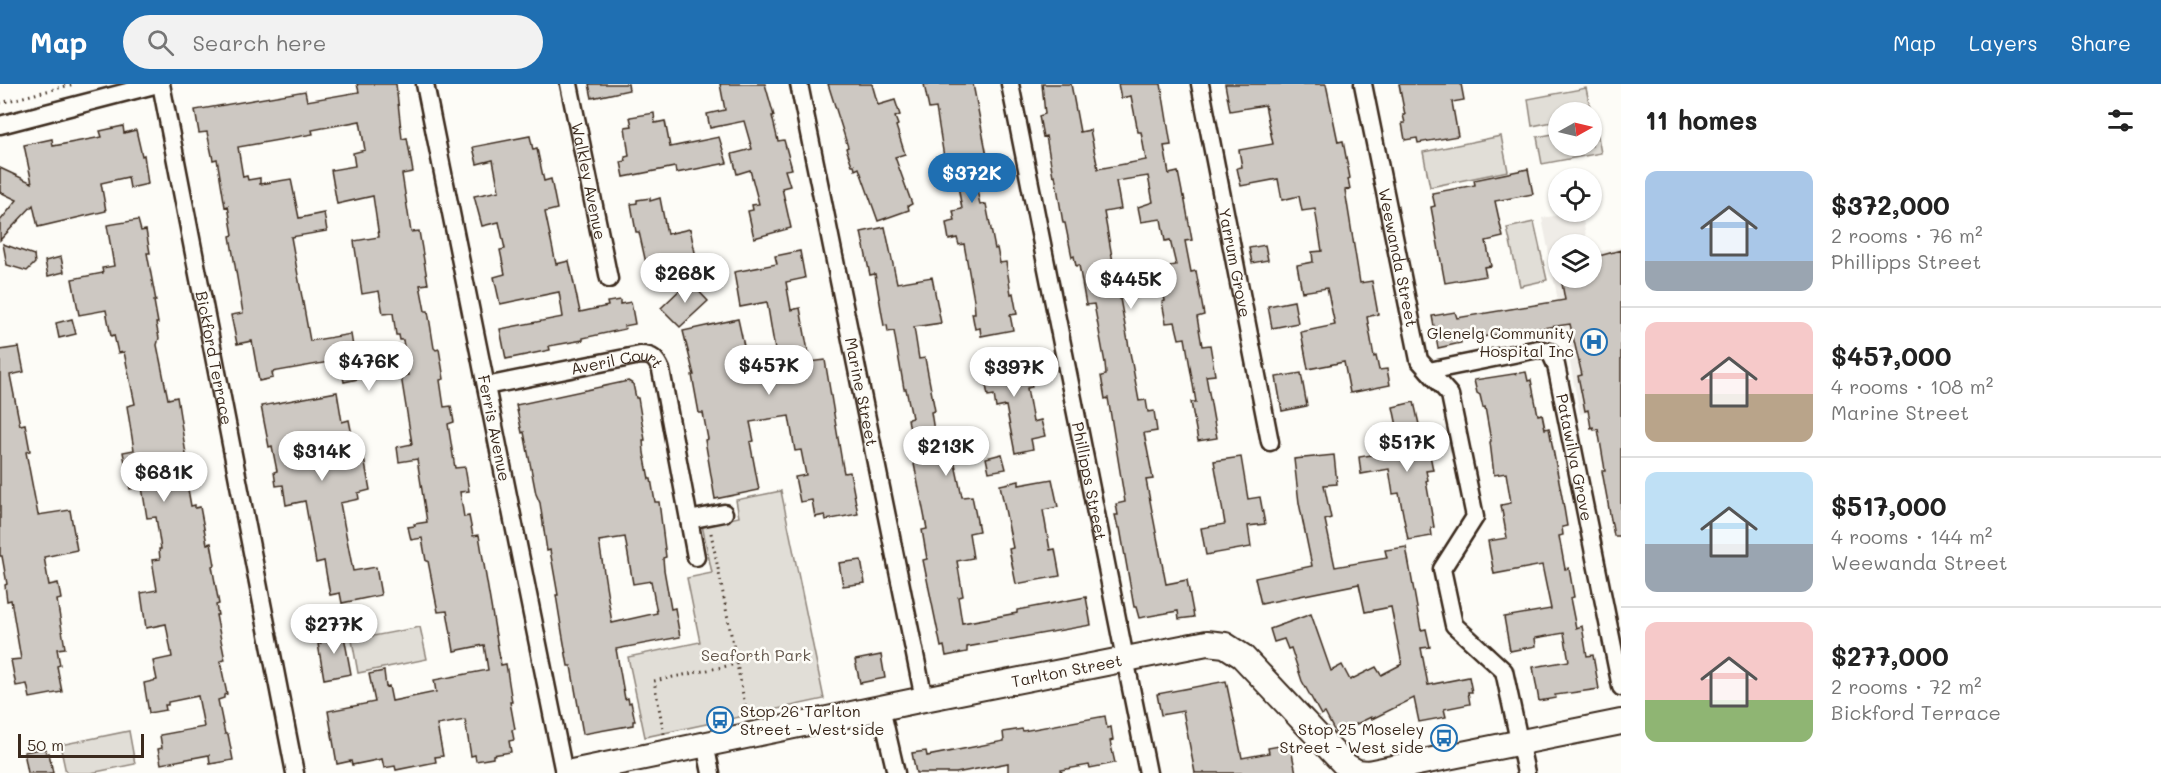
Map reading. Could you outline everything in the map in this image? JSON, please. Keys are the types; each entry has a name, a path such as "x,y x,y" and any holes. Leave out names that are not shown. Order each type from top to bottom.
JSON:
{"street":[{"path":"0,125 159,84"},
{"name":"Bickford Terrace","path":"159,84 295,773"},
{"name":"Ferris Avenue","path":"425,84 565,773"},
{"name":"Walkley Avenue","path":"568,84 609,279"},
{"name":"Marine Street","path":"799,84 924,699"},
{"name":"Phillipps Street","path":"1010,84 1148,773"},
{"name":"Yarrum Grove","path":"1200,84 1270,442"},
{"name":"Weewanda Street","path":"1363,84 1419,360 1450,395 1475,517 1442,569 1454,625 1504,670 1526,773"},
{"name":"Patawilya Grove","path":"1429,371 1538,349 1550,352 1557,364 1621,687"},
{"name":"Averil Court","path":"486,386 640,355 650,355 657,360 662,370 696,556"},
{"path":"689,520 724,513"},
{"name":"Tarlton Street","path":"565,773 1207,643 1225,645 1242,656 1345,765 1357,772 1368,773 1520,743"},
{"path":"881,708 896,773"},
{"path":"1520,743 1621,722"},
{"path":"705,744 711,773"}],"path":[{"path":"0,103 74,84"},
{"path":"707,516 751,734"},
{"path":"668,752 654,681 737,664"}],"shaded area":[{"name":"Glenelg Community Hospital Inc","path":"1548,217 1548,222 1583,222 1586,234 1548,234 1548,249 1542,218"},
{"name":"Glenelg Community Hospital Inc","path":"1621,247 1621,406 1580,414 1556,288 1602,288 1602,251"}],"green space":[{"path":"1586,88 1589,102 1548,102 1548,123 1532,126 1528,99"},
{"path":"1548,135 1548,156 1585,156 1542,164 1537,137"},
{"path":"1501,136 1508,171 1430,187 1423,152"},
{"path":"1534,222 1547,280 1520,286 1507,228"},
{"name":"Seaforth Park","path":"781,491 824,699 645,737 628,657 700,642 687,578 712,573 702,525 739,517 736,500"},
{"path":"420,627 427,659 358,673 352,640"},
{"path":"129,731 135,764 91,773 66,773 60,745"}],"building":[{"path":"357,84 396,84 402,139 407,138 413,172 402,174 411,232 419,231 428,284 420,285 425,311 428,311 434,348 439,349 444,379 440,380 444,407 451,406 454,422 448,424 455,468 465,467 469,491 460,492 464,517 469,516 473,536 479,535 501,665 506,664 512,702 510,702 515,729 512,730 514,740 509,741 511,752 493,755 493,758 476,761 475,755 471,756 465,720 437,725 443,756 435,757 436,762 396,770 395,766 384,768 382,759 352,765 351,761 337,764 328,711 375,702 369,674 384,671 386,687 389,686 392,701 436,692 434,680 488,670 484,645 454,651 447,611 438,612 422,538 411,540 408,527 427,522 417,459 399,462 397,447 412,444 401,376 408,375 403,340 396,335 393,313 383,314 379,291 362,294 354,241 379,237 373,196 337,204 331,170 355,166 353,153 365,150 360,121 312,130 313,134 238,147 243,177 247,176 248,180 260,178 260,184 291,179 299,218 324,213 327,231 291,237 310,341 351,334 358,379 344,382 340,360 272,372 273,378 259,381 252,341 237,344 231,315 243,313 230,236 233,235 228,206 225,207 217,159 213,160 207,132 199,133 195,110 305,91 307,101 359,92"},
{"path":"589,84 628,84 629,90 592,98"},
{"path":"720,84 765,84 778,141 784,140 792,169 785,170 790,186 782,188 791,228 754,238 748,211 753,210 752,205 759,204 750,170 737,174 732,154 752,149 744,121 710,128 707,114 725,110"},
{"path":"828,84 872,84 878,105 895,100 900,115 895,117 898,125 896,126 905,154 895,157 912,204 908,206 909,210 878,221 859,168 855,170 852,165"},
{"path":"924,84 973,84 989,166 973,169 980,205 986,204 995,249 997,248 1000,263 1006,262 1017,314 1010,315 1013,330 981,336 980,328 975,329 972,313 975,313 974,300 964,244 959,245 957,238 949,240 946,223 955,221 953,211 962,209 956,174 941,177 937,158 944,157 936,108 929,109"},
{"path":"1042,84 1071,84 1080,132 1090,130 1098,169 1146,160 1131,96 1121,98 1118,84 1161,84 1171,145 1164,146 1169,174 1178,172 1184,196 1192,240 1185,241 1191,272 1196,271 1204,315 1197,317 1202,346 1210,345 1215,375 1206,376 1217,438 1198,441 1191,402 1196,402 1185,338 1179,339 1175,322 1166,323 1161,278 1172,276 1170,266 1176,265 1170,240 1165,241 1161,219 1141,222 1138,207 1153,202 1148,176 1116,181 1121,209 1104,212 1113,262 1119,261 1122,276 1116,277 1139,401 1146,400 1148,412 1154,411 1157,431 1144,433 1153,479 1146,480 1166,584 1187,580 1194,617 1179,619 1178,611 1139,618 1136,607 1134,607 1120,528 1118,528 1115,515 1118,515 1116,504 1125,502 1108,398 1105,399 1101,376 1106,375 1105,363 1094,304 1086,305 1079,265 1076,266 1074,256 1072,257 1065,223 1063,223 1046,136 1043,137 1039,116 1045,114"},
{"path":"1225,84 1326,84 1338,142 1343,141 1350,178 1348,179 1350,189 1345,190 1360,283 1372,281 1378,314 1367,317 1374,357 1376,356 1379,370 1387,369 1390,385 1350,393 1344,362 1308,369 1301,332 1335,325 1327,288 1302,292 1297,265 1313,262 1312,252 1322,251 1315,209 1302,211 1299,196 1282,200 1278,179 1241,186 1237,168 1242,167 1239,150 1273,144 1265,105 1230,111"},
{"path":"1399,84 1461,84 1464,100 1452,102 1458,136 1418,143 1417,138 1405,140 1402,123 1405,123 1403,115 1405,115"},
{"path":"654,113 655,123 665,121 670,147 719,137 727,163 676,173 675,167 624,177 621,162 626,161 625,157 629,156 625,127 632,126 630,117"},
{"path":"123,126 124,133 136,130 142,156 144,155 148,184 130,188 128,177 101,183 106,211 38,227 33,205 0,240 0,221 17,200 0,192 0,168 32,183 24,145 52,139 53,146 102,137 100,131"},
{"path":"530,136 533,150 537,149 544,181 551,179 557,209 545,212 556,264 569,261 580,312 608,306 607,302 620,300 620,304 631,302 635,324 624,326 625,329 583,338 583,340 549,346 550,350 506,359 500,329 563,317 559,292 500,304 494,277 505,274 500,250 505,249 499,222 482,226 474,196 499,191 493,160 477,164 473,147"},
{"path":"1528,169 1533,194 1495,201 1503,237 1486,241 1491,266 1484,267 1486,276 1445,283 1431,207 1435,206 1432,193 1475,185 1474,180"},
{"path":"650,198 650,201 660,198 667,234 690,229 696,257 671,262 682,274 650,281 639,232 636,232 631,204 637,203 637,200"},
{"path":"138,220 141,231 146,230 150,253 147,253 156,301 154,301 159,338 157,345 168,399 177,397 188,467 184,467 191,506 200,507 207,544 211,543 215,565 212,566 219,604 216,605 218,615 216,615 225,660 220,661 227,694 218,700 233,760 210,764 209,755 161,764 158,749 162,748 160,735 204,727 198,696 168,702 168,705 165,705 166,710 149,713 144,683 157,680 153,661 172,657 166,624 146,628 141,593 157,590 152,560 160,559 159,549 161,549 156,517 147,518 142,487 130,489 123,452 134,450 127,406 135,404 124,352 118,353 114,335 111,336 106,310 79,315 72,279 103,273 102,268 114,266 107,225"},
{"path":"885,227 897,283 932,277 941,323 914,327 919,359 925,358 935,411 931,412 939,462 954,459 962,497 972,496 979,531 969,533 973,558 957,561 963,596 958,597 962,623 1086,597 1091,625 967,647 967,652 946,656 944,646 941,647 923,560 927,559 922,530 927,529 911,449 913,449 908,419 912,418 906,389 904,389 894,331 888,332 887,325 884,326 875,274 870,275 861,232"},
{"path":"3,244 34,255 35,263 27,271 7,265"},
{"path":"1265,245 1268,260 1252,263 1249,248"},
{"path":"1621,250 1621,536 1614,536 1602,471 1605,471 1598,429 1591,428 1588,410 1585,411 1578,376 1582,375 1570,324 1461,340 1461,343 1438,348 1432,316 1455,312 1457,318 1565,300 1563,288 1602,288 1602,255"},
{"path":"800,251 805,278 786,282 791,310 800,308 810,362 825,360 844,473 850,472 858,514 826,520 825,515 815,517 812,500 800,502 795,477 806,475 801,450 795,451 789,416 750,422 754,441 750,442 759,490 715,499 705,440 708,439 703,413 699,413 692,375 694,375 683,331 738,319 744,346 740,346 745,374 778,368 767,302 740,307 734,272 777,264 775,256"},
{"path":"61,257 64,272 48,276 45,261"},
{"path":"689,281 708,301 680,327 661,308"},
{"path":"1294,301 1298,323 1272,328 1268,306"},
{"path":"72,319 76,334 59,338 56,323"},
{"path":"19,347 24,372 10,375 20,425 25,424 30,451 26,452 38,515 70,510 77,550 44,557 49,585 58,583 61,599 57,600 65,648 57,649 60,665 57,666 62,692 30,698 27,684 16,686 11,660 21,659 11,600 7,601 5,585 7,584 2,556 0,556 0,350"},
{"path":"1025,352 1032,387 1027,388 1033,422 1041,420 1045,436 1031,439 1033,449 1015,453 1006,406 996,408 994,395 988,396 985,380 990,378 986,360"},
{"path":"1526,372 1528,381 1531,380 1538,415 1542,414 1545,429 1549,428 1567,526 1562,527 1563,535 1559,536 1565,569 1569,568 1574,597 1570,598 1576,628 1582,626 1587,656 1593,655 1599,689 1555,695 1556,698 1539,701 1533,667 1569,661 1564,633 1535,638 1536,646 1510,651 1504,617 1551,609 1542,565 1494,574 1488,541 1507,538 1501,505 1511,503 1506,473 1494,475 1485,407 1483,408 1474,380"},
{"path":"1301,373 1307,406 1282,411 1276,377"},
{"path":"628,381 633,384 636,398 638,398 649,479 651,479 655,502 659,502 666,557 663,558 664,570 671,609 675,608 680,637 616,649 625,699 628,698 629,703 631,702 635,721 633,725 583,734 571,666 568,666 550,550 547,551 540,503 516,405","holes":["625,537 633,584 651,581 657,613 612,623 599,541"]},
{"path":"337,392 342,422 349,420 356,455 363,453 370,490 358,493 359,499 340,503 353,571 376,567 381,595 342,603 340,593 330,595 324,561 316,563 305,501 286,505 283,485 276,486 274,472 277,471 272,446 269,447 261,406"},
{"path":"1414,402 1426,456 1430,455 1433,470 1426,471 1428,480 1426,481 1434,527 1431,528 1432,536 1408,540 1399,493 1393,494 1389,469 1361,474 1359,457 1402,450 1393,407"},
{"path":"1002,454 1006,469 989,472 986,458"},
{"path":"1334,455 1337,484 1324,485 1331,518 1325,520 1335,567 1387,558 1385,550 1406,547 1421,630 1426,629 1430,647 1421,648 1428,685 1469,677 1472,692 1468,692 1470,704 1444,709 1446,717 1419,722 1414,698 1336,734 1325,713 1321,715 1302,681 1291,648 1288,649 1284,639 1274,642 1270,629 1311,614 1331,671 1342,665 1350,680 1376,667 1381,675 1402,664 1391,607 1365,612 1359,584 1261,604 1255,578 1312,566 1299,503 1294,459"},
{"path":"1241,457 1248,499 1260,497 1265,524 1248,526 1251,547 1206,555 1201,528 1225,524 1214,461"},
{"path":"1052,479 1058,507 1043,510 1050,550 1055,549 1060,576 1016,584 1009,549 1013,548 1000,485 1019,481 1019,485"},
{"path":"861,560 865,583 843,586 839,563"},
{"path":"343,631 351,674 324,679 318,644 321,643 320,635"},
{"path":"881,655 885,678 860,683 855,660"},
{"path":"1226,681 1242,758 1269,753 1268,748 1290,744 1296,773 1195,773 1183,711 1161,715 1157,694"},
{"path":"1105,716 1107,728 1111,727 1113,740 1110,741 1115,763 1061,770 1062,773 1008,773 1008,763 956,773 916,773 912,753 926,751 927,756 1004,741 1003,732 1022,729 1023,731"},
{"path":"45,748 46,754 49,753 53,773 28,773 24,752"}],"place":[{"name":"Glenelg Community Hospital Inc","path":"1594,342"},
{"name":"Stop 26 Tarlton Street - West side","path":"720,720"},
{"name":"Stop 25 Moseley Street - West side","path":"1444,738"}]}
